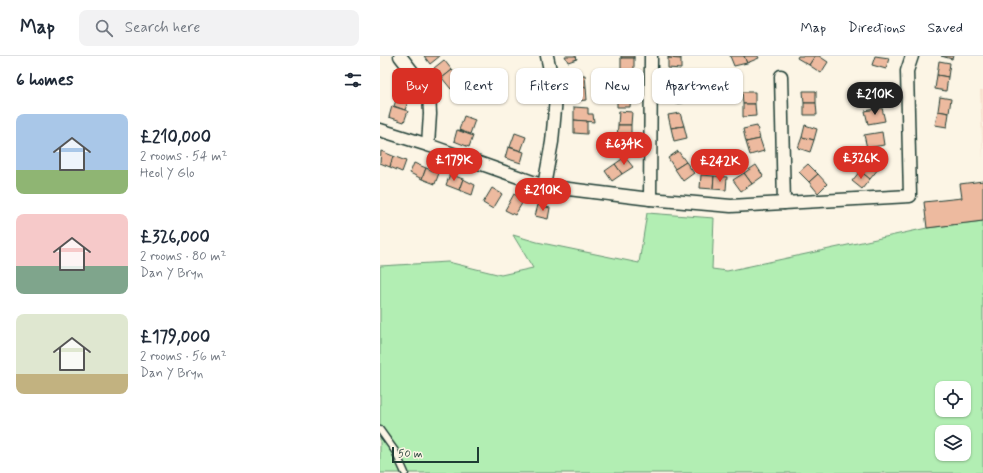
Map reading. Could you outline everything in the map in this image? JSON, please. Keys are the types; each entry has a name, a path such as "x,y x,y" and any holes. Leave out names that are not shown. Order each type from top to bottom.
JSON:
{"street":[{"path":"400,56 429,93 430,114 428,144"},
{"path":"544,186 552,142 556,98 547,56"},
{"path":"650,199 651,56"},
{"path":"380,130 428,144 544,186 650,199 731,206 910,196 907,71 912,56"},
{"path":"781,76 784,203"}],"lane":[{"path":"380,430 395,451 405,473"}],"shaded area":[{"path":"980,90 983,90 983,160"}],"green space":[{"path":"647,213 714,218 712,269 727,271 927,228 983,221 983,473 380,473 380,266 448,262 501,275 533,268 513,235 537,242 639,263"}],"building":[{"path":"424,56 440,56 430,64"},
{"path":"565,56 576,56 577,59 568,62"},
{"path":"621,56 634,56 634,58 621,58"},
{"path":"668,56 681,56 681,59 668,58"},
{"path":"730,56 744,56 747,63 734,66"},
{"path":"744,56 758,56 759,58 747,63"},
{"path":"798,56 815,56 809,65 797,58"},
{"path":"815,56 819,56 828,62 821,73 809,65"},
{"path":"875,56 889,58 886,69 872,65"},
{"path":"941,56 953,56 952,59"},
{"path":"621,58 634,58 634,68 621,68"},
{"path":"668,58 681,59 681,68 668,68"},
{"path":"444,60 450,68 450,72 442,78 442,68 434,68"},
{"path":"939,61 950,63 948,77 937,75"},
{"path":"450,72 450,88 442,78"},
{"path":"583,75 585,75 586,87 583,87"},
{"path":"937,75 948,77 946,91 935,89"},
{"path":"882,84 885,97 868,100 865,87"},
{"path":"583,87 586,87 587,100 583,100"},
{"path":"803,91 816,91 816,103 804,103"},
{"path":"743,92 755,92 755,104 743,104"},
{"path":"940,97 951,99 949,113 938,111"},
{"path":"804,103 816,103 817,115 804,115"},
{"path":"395,104 407,104 405,110 394,106"},
{"path":"617,104 630,104 630,107 617,107"},
{"path":"743,104 755,104 756,116 743,117"},
{"path":"392,106 408,111 404,122 389,117"},
{"path":"574,107 588,108 588,114 593,114 594,122 574,120"},
{"path":"882,108 885,121 868,124 865,111"},
{"path":"619,111 632,112 631,125 618,125"},
{"path":"938,111 949,113 947,127 935,125"},
{"path":"680,113 684,126 671,128 668,115"},
{"path":"464,116 475,120 470,134 459,130"},
{"path":"574,120 587,121 587,134 574,133"},
{"path":"618,125 631,125 631,139 617,138"},
{"path":"805,125 817,129 814,140 802,137"},
{"path":"684,126 687,138 674,141 671,128"},
{"path":"757,126 760,139 746,142 743,129"},
{"path":"457,130 473,136 469,147 454,141"},
{"path":"882,132 884,145 867,148 864,135"},
{"path":"515,133 526,137 521,151 510,147"},
{"path":"802,137 814,140 810,152 798,148"},
{"path":"760,139 764,151 750,155 746,142"},
{"path":"508,147 524,152 521,163 505,158"},
{"path":"381,151 393,156 390,167 380,163"},
{"path":"678,151 686,162 675,169 668,158"},
{"path":"393,156 406,161 402,172 390,167"},
{"path":"625,157 633,167 622,174 615,164"},
{"path":"869,160 879,168 870,179 860,171"},
{"path":"686,162 694,173 683,181 675,169"},
{"path":"414,163 426,168 422,179 410,173"},
{"path":"615,164 622,174 612,181 605,171"},
{"path":"808,164 818,174 809,182 799,172"},
{"path":"756,165 763,176 752,184 744,173"},
{"path":"426,168 439,173 435,184 422,179"},
{"path":"860,171 870,179 862,189 852,181"},
{"path":"744,173 752,184 741,191 733,180"},
{"path":"450,174 463,179 459,190 446,185"},
{"path":"818,174 827,184 818,193 809,182"},
{"path":"701,175 714,176 713,189 700,188"},
{"path":"714,176 727,177 726,190 713,189"},
{"path":"463,179 475,185 472,195 459,190"},
{"path":"983,181 983,221 927,228 924,202 962,198 960,184"},
{"path":"492,188 502,194 493,209 483,203"},
{"path":"514,194 524,200 515,215 505,210"},
{"path":"538,205 550,208 548,219 535,216"}]}
